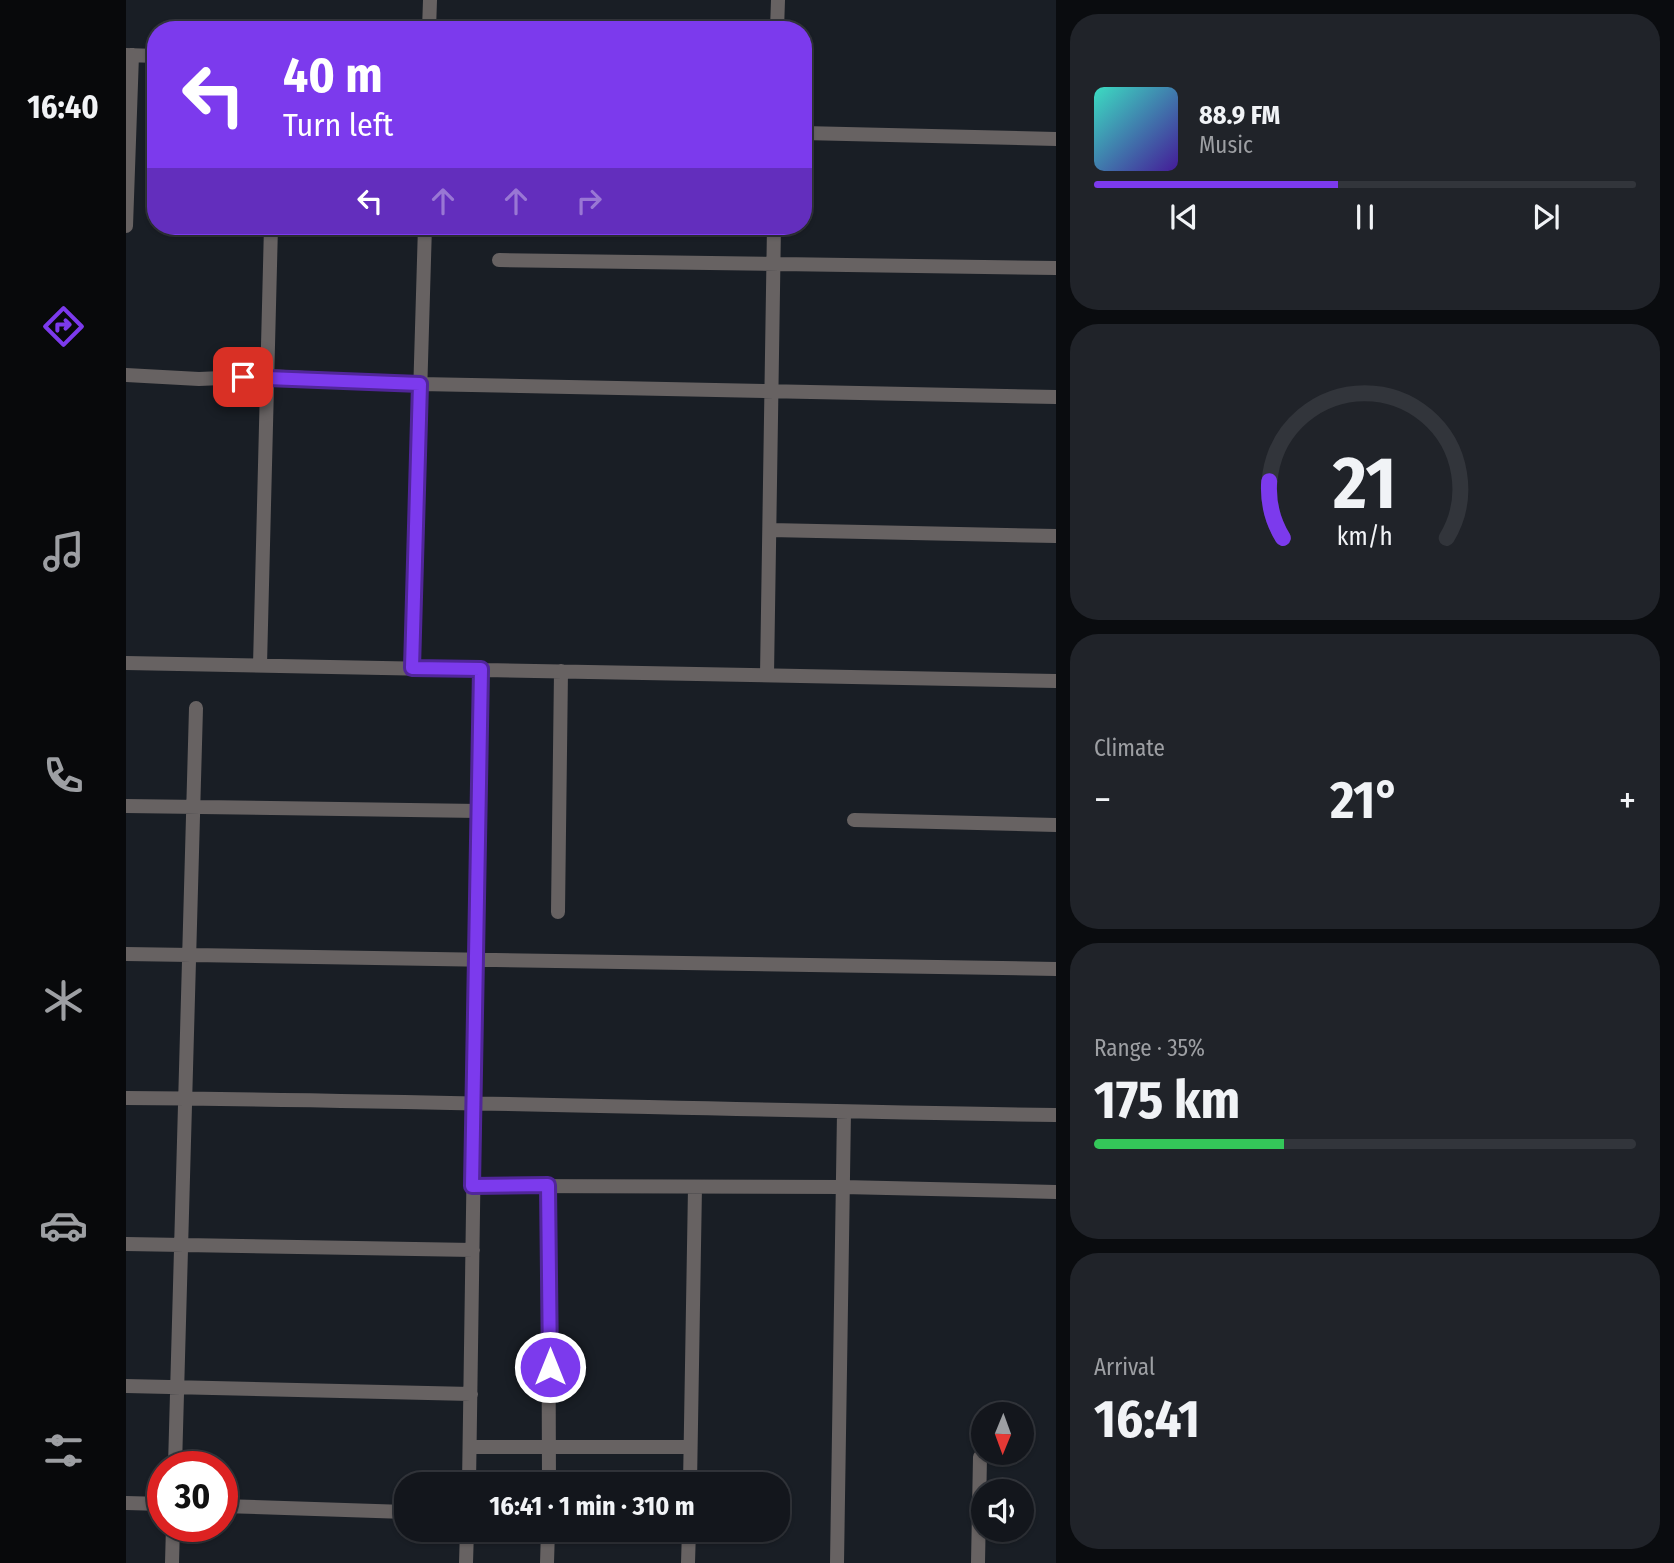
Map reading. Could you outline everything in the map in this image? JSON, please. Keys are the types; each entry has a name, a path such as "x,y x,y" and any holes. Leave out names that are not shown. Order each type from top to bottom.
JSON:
{"street":[{"path":"429,21 430,0"},
{"path":"777,21 778,0"},
{"path":"126,226 129,55 147,56"},
{"path":"812,133 1056,139"},
{"path":"260,665 271,235"},
{"path":"412,668 425,235"},
{"path":"767,675 769,393 774,235"},
{"path":"499,260 1056,268"},
{"path":"126,375 198,379 266,376 420,384 769,393 1056,397"},
{"path":"770,530 1056,536"},
{"path":"126,663 1056,681"},
{"path":"469,1472 481,669"},
{"path":"558,912 561,671"},
{"path":"175,1451 183,1098 196,708"},
{"path":"126,806 479,811"},
{"path":"854,820 1056,825"},
{"path":"126,954 1056,969"},
{"path":"126,1098 474,1101 1056,1115"},
{"path":"837,1563 844,1112"},
{"path":"548,1185 549,1472"},
{"path":"472,1186 843,1187 1056,1192"},
{"path":"690,1472 695,1187"},
{"path":"126,1244 473,1250"},
{"path":"126,1386 471,1394"},
{"path":"470,1447 690,1447"},
{"path":"978,1563 980,1465"},
{"path":"126,1503 147,1504"},
{"path":"238,1507 394,1512"},
{"path":"172,1563 173,1542"},
{"path":"466,1563 467,1542"},
{"path":"547,1563 548,1542"},
{"path":"688,1563 689,1542"}],"route":[{"path":"243,377 420,384 412,668 481,669 472,1186 548,1185 550,1367"}]}
